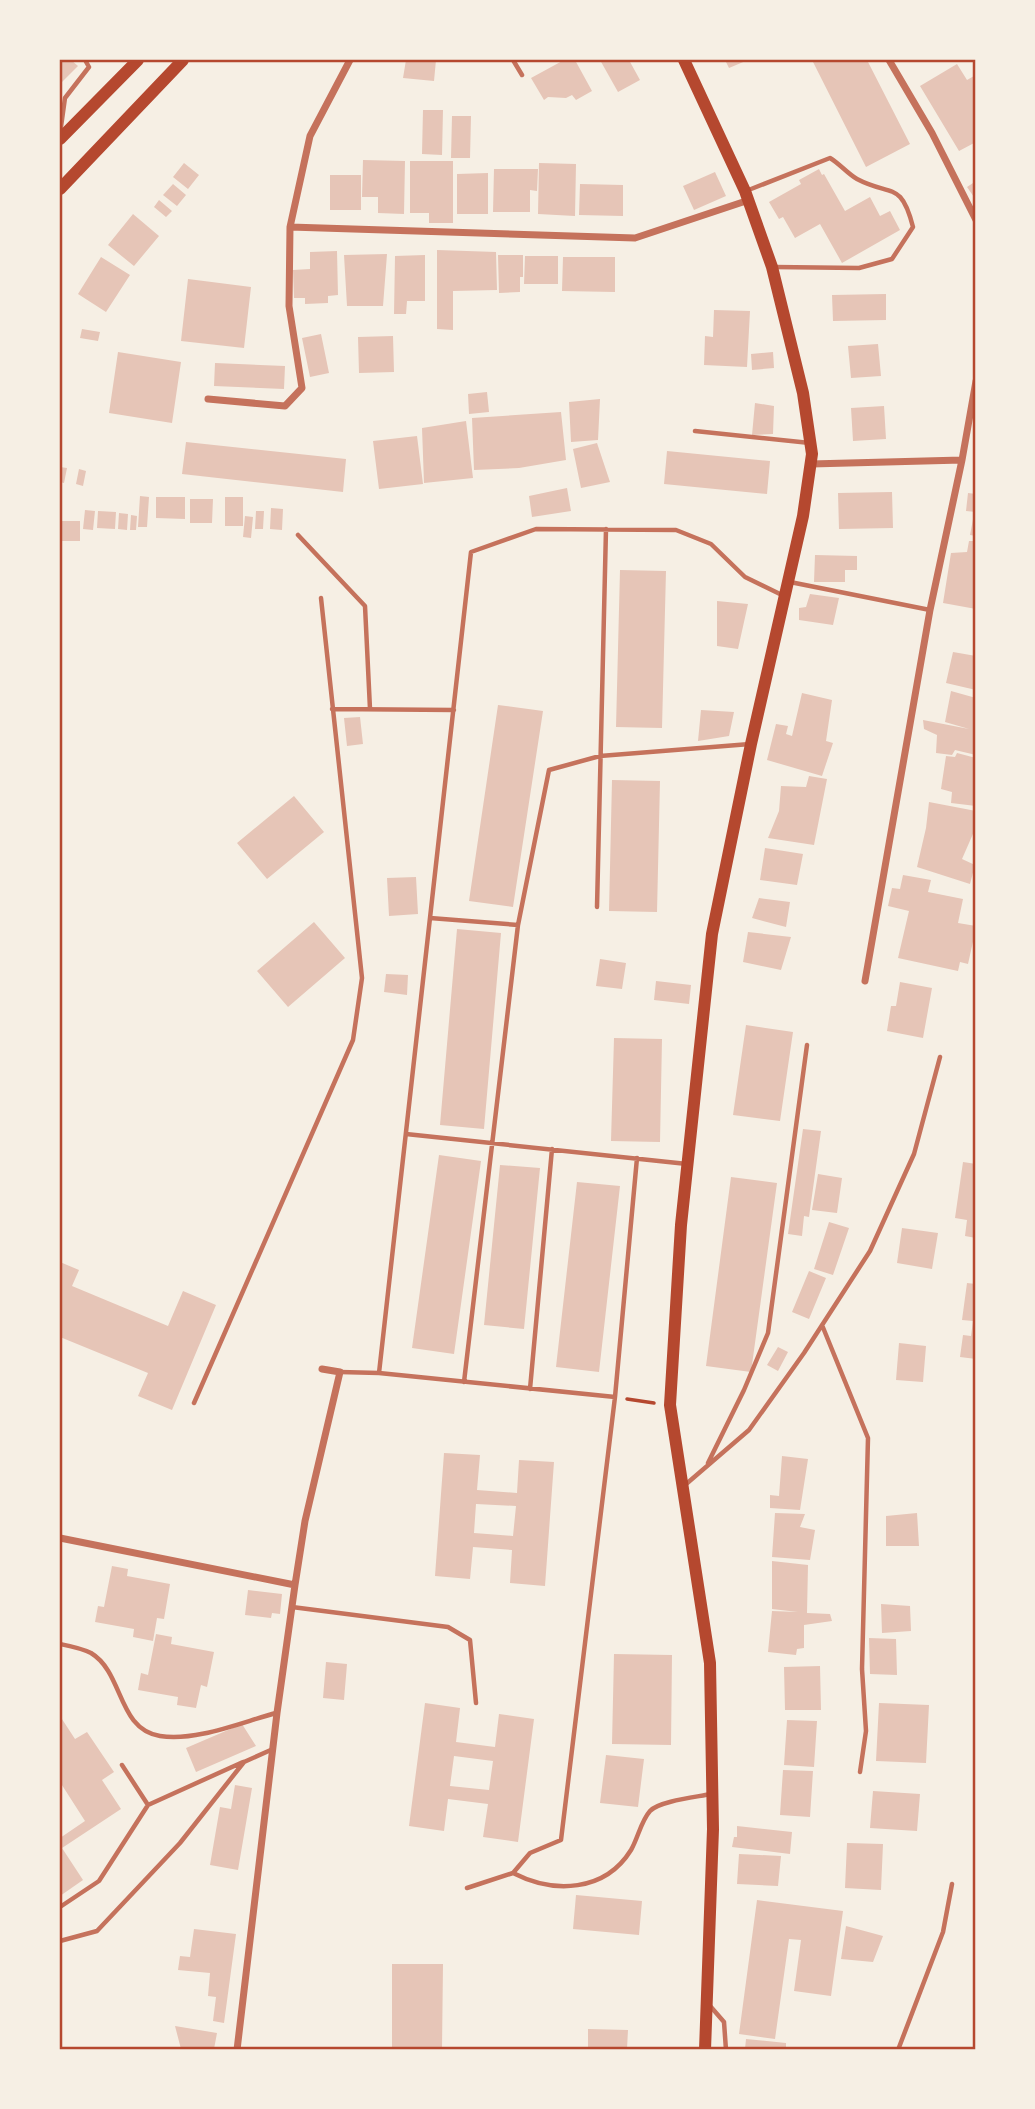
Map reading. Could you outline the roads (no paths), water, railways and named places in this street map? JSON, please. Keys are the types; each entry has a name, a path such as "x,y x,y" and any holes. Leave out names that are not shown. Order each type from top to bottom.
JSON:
{"main road":[{"path":"60,139 138,60"},
{"path":"60,189 183,60"},
{"path":"684,60 747,195 772,267 803,393 811,464 803,516 751,744 712,934 681,1224 670,1405 710,1663 712,1794 705,2049"}],"street":[{"path":"208,399 285,406 302,388 289,306 290,227 310,136 351,60"},
{"path":"889,60 932,133 975,220"},
{"path":"290,227 635,238 747,195"},
{"path":"865,981 930,610 962,460 975,381"},
{"path":"811,464 962,460"},
{"path":"237,2049 276,1713 295,1585 306,1521 340,1372 322,1368"},
{"path":"60,1538 295,1585"}],"lane":[{"path":"60,139 65,98 89,68 85,60"},
{"path":"513,60 522,75"},
{"path":"747,195 830,158 844,166 856,178 895,191 908,209 913,227 892,259 859,268 772,267"},
{"path":"695,431 810,443"},
{"path":"379,1373 471,552 536,529 676,530 710,544 745,577 785,597"},
{"path":"597,907 606,529"},
{"path":"298,535 365,606 370,709"},
{"path":"789,581 930,610"},
{"path":"194,1403 352,1040 362,978 321,597"},
{"path":"332,709 454,710"},
{"path":"464,1382 518,925 549,770 600,755 751,744"},
{"path":"430,918 518,925"},
{"path":"706,1467 744,1390 768,1333 807,1045"},
{"path":"683,1487 749,1430 870,1251 914,1154 940,1057"},
{"path":"406,1134 687,1164"},
{"path":"530,1389 552,1149"},
{"path":"467,1888 513,1873 530,1853 561,1840 615,1398 637,1158"},
{"path":"822,1325 868,1438 862,1669 866,1731 860,1772"},
{"path":"340,1372 379,1373 615,1398"},
{"path":"292,1607 448,1627 470,1640 476,1703"},
{"path":"60,1644 92,1653 105,1666 131,1718 136,1726 145,1732 161,1737 190,1736 276,1713"},
{"path":"60,1907 99,1881 148,1804 274,1748"},
{"path":"60,1941 97,1931 180,1843 244,1762"},
{"path":"122,1765 148,1804"},
{"path":"513,1873 529,1881 555,1886 583,1885 607,1876 620,1866 632,1848 649,1812 658,1805 712,1794"},
{"path":"898,2049 943,1932 952,1884"},
{"path":"708,2003 724,2022 726,2049"}]}
